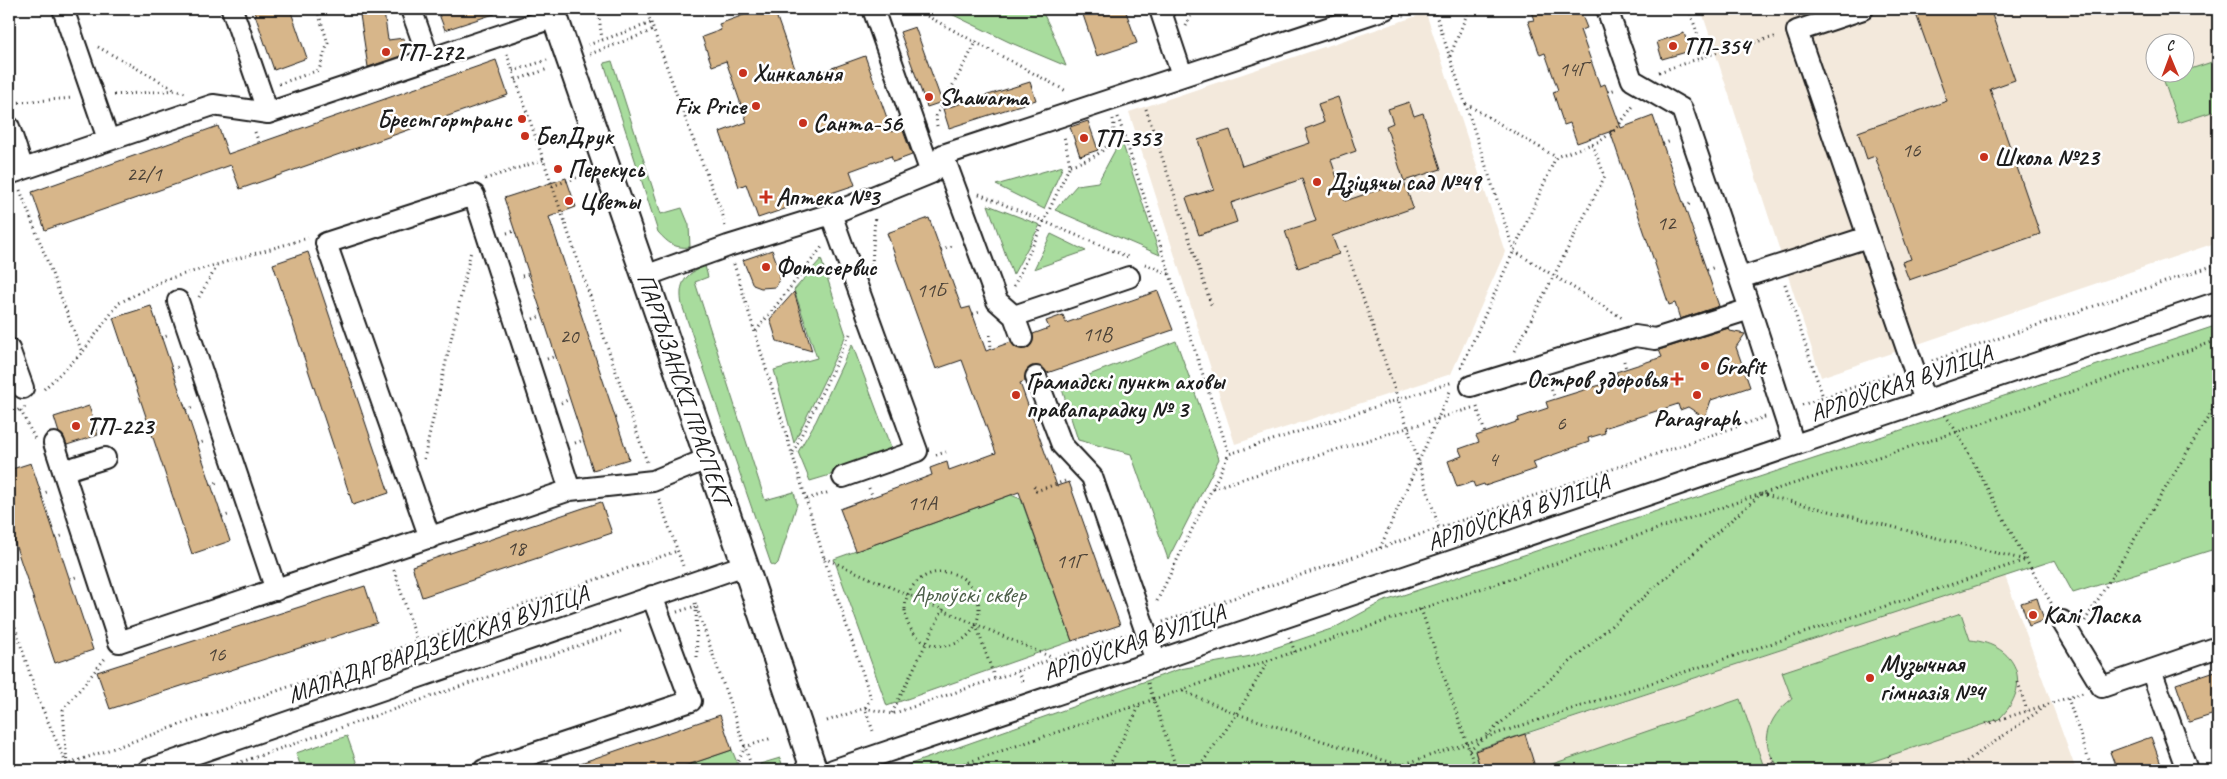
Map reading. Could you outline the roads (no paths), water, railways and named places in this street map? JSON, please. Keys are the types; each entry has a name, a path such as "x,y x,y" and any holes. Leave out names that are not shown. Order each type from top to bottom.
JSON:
{"main road":[{"name":"ПАРТЫЗАНСКІ ПРАСПЕКТ","path":"554,13 814,770"}],"street":[{"path":"63,9 108,140"},
{"path":"232,9 268,113"},
{"path":"411,9 429,59"},
{"path":"873,9 931,173"},
{"path":"1160,9 1182,75"},
{"path":"645,276 728,246 834,221 931,173 943,154 1112,105 1182,75 1386,9"},
{"path":"1607,9 1632,80 1682,109 1740,278 1794,445"},
{"path":"1863,9 1797,31 1914,367 1934,406"},
{"path":"9,128 15,172 213,105 268,113 500,35 554,13"},
{"path":"943,154 997,301 1009,312 1022,338"},
{"path":"430,538 326,243 474,195 570,490"},
{"path":"834,221 917,451 843,477"},
{"path":"1740,278 1868,237"},
{"path":"1009,312 1135,266"},
{"path":"178,301 276,590"},
{"name":"АРЛОЎСКАЯ ВУЛІЦА","path":"833,770 1150,668 1794,445 1934,406 2218,302"},
{"path":"1465,379 1502,376 1635,336 1655,339 1750,309"},
{"path":"9,349 31,395"},
{"path":"1036,377 1062,445 1092,477 1144,628 1150,668"},
{"path":"45,443 63,471 119,642 570,490 653,481 707,458"},
{"path":"63,471 105,458"},
{"name":"МАЛАДАГВАРДЗЕЙСКАЯ ВУЛІЦА","path":"148,770 745,565"},
{"path":"484,770 691,701 652,596"},
{"path":"2062,621 2102,687 2218,647"},
{"path":"2151,670 2187,770"}],"place":[{"name":"ТП-354","path":"1673,46"},
{"name":"ТП-272","path":"386,52"},
{"name":"Хинкальня","path":"743,73"},
{"name":"Shawarma","path":"929,97"},
{"name":"Fix Price","path":"756,106"},
{"name":"Брестгортранс","path":"522,119"},
{"name":"Санта-56","path":"803,123"},
{"name":"БелДрук","path":"525,136"},
{"name":"ТП-353","path":"1084,138"},
{"name":"Школа №23","path":"1984,157"},
{"name":"Перекусь","path":"558,169"},
{"name":"Дзіцячы сад №49","path":"1317,182"},
{"name":"Аптека №3","path":"766,197"},
{"name":"Цветы","path":"569,201"},
{"name":"Фотосервис","path":"766,267"},
{"name":"Grafit","path":"1705,366"},
{"name":"Остров здоровья","path":"1677,379"},
{"name":"Грамадскі пункт аховы правапарадку № 3","path":"1016,395"},
{"name":"Paragraph","path":"1697,395"},
{"name":"ТП-223","path":"76,426"},
{"name":"Калі Ласка","path":"2033,615"},
{"name":"Музычная гімназія №4","path":"1870,678"}],"park label":[{"name":"Арлоўскі сквер","path":"969,594"}]}
